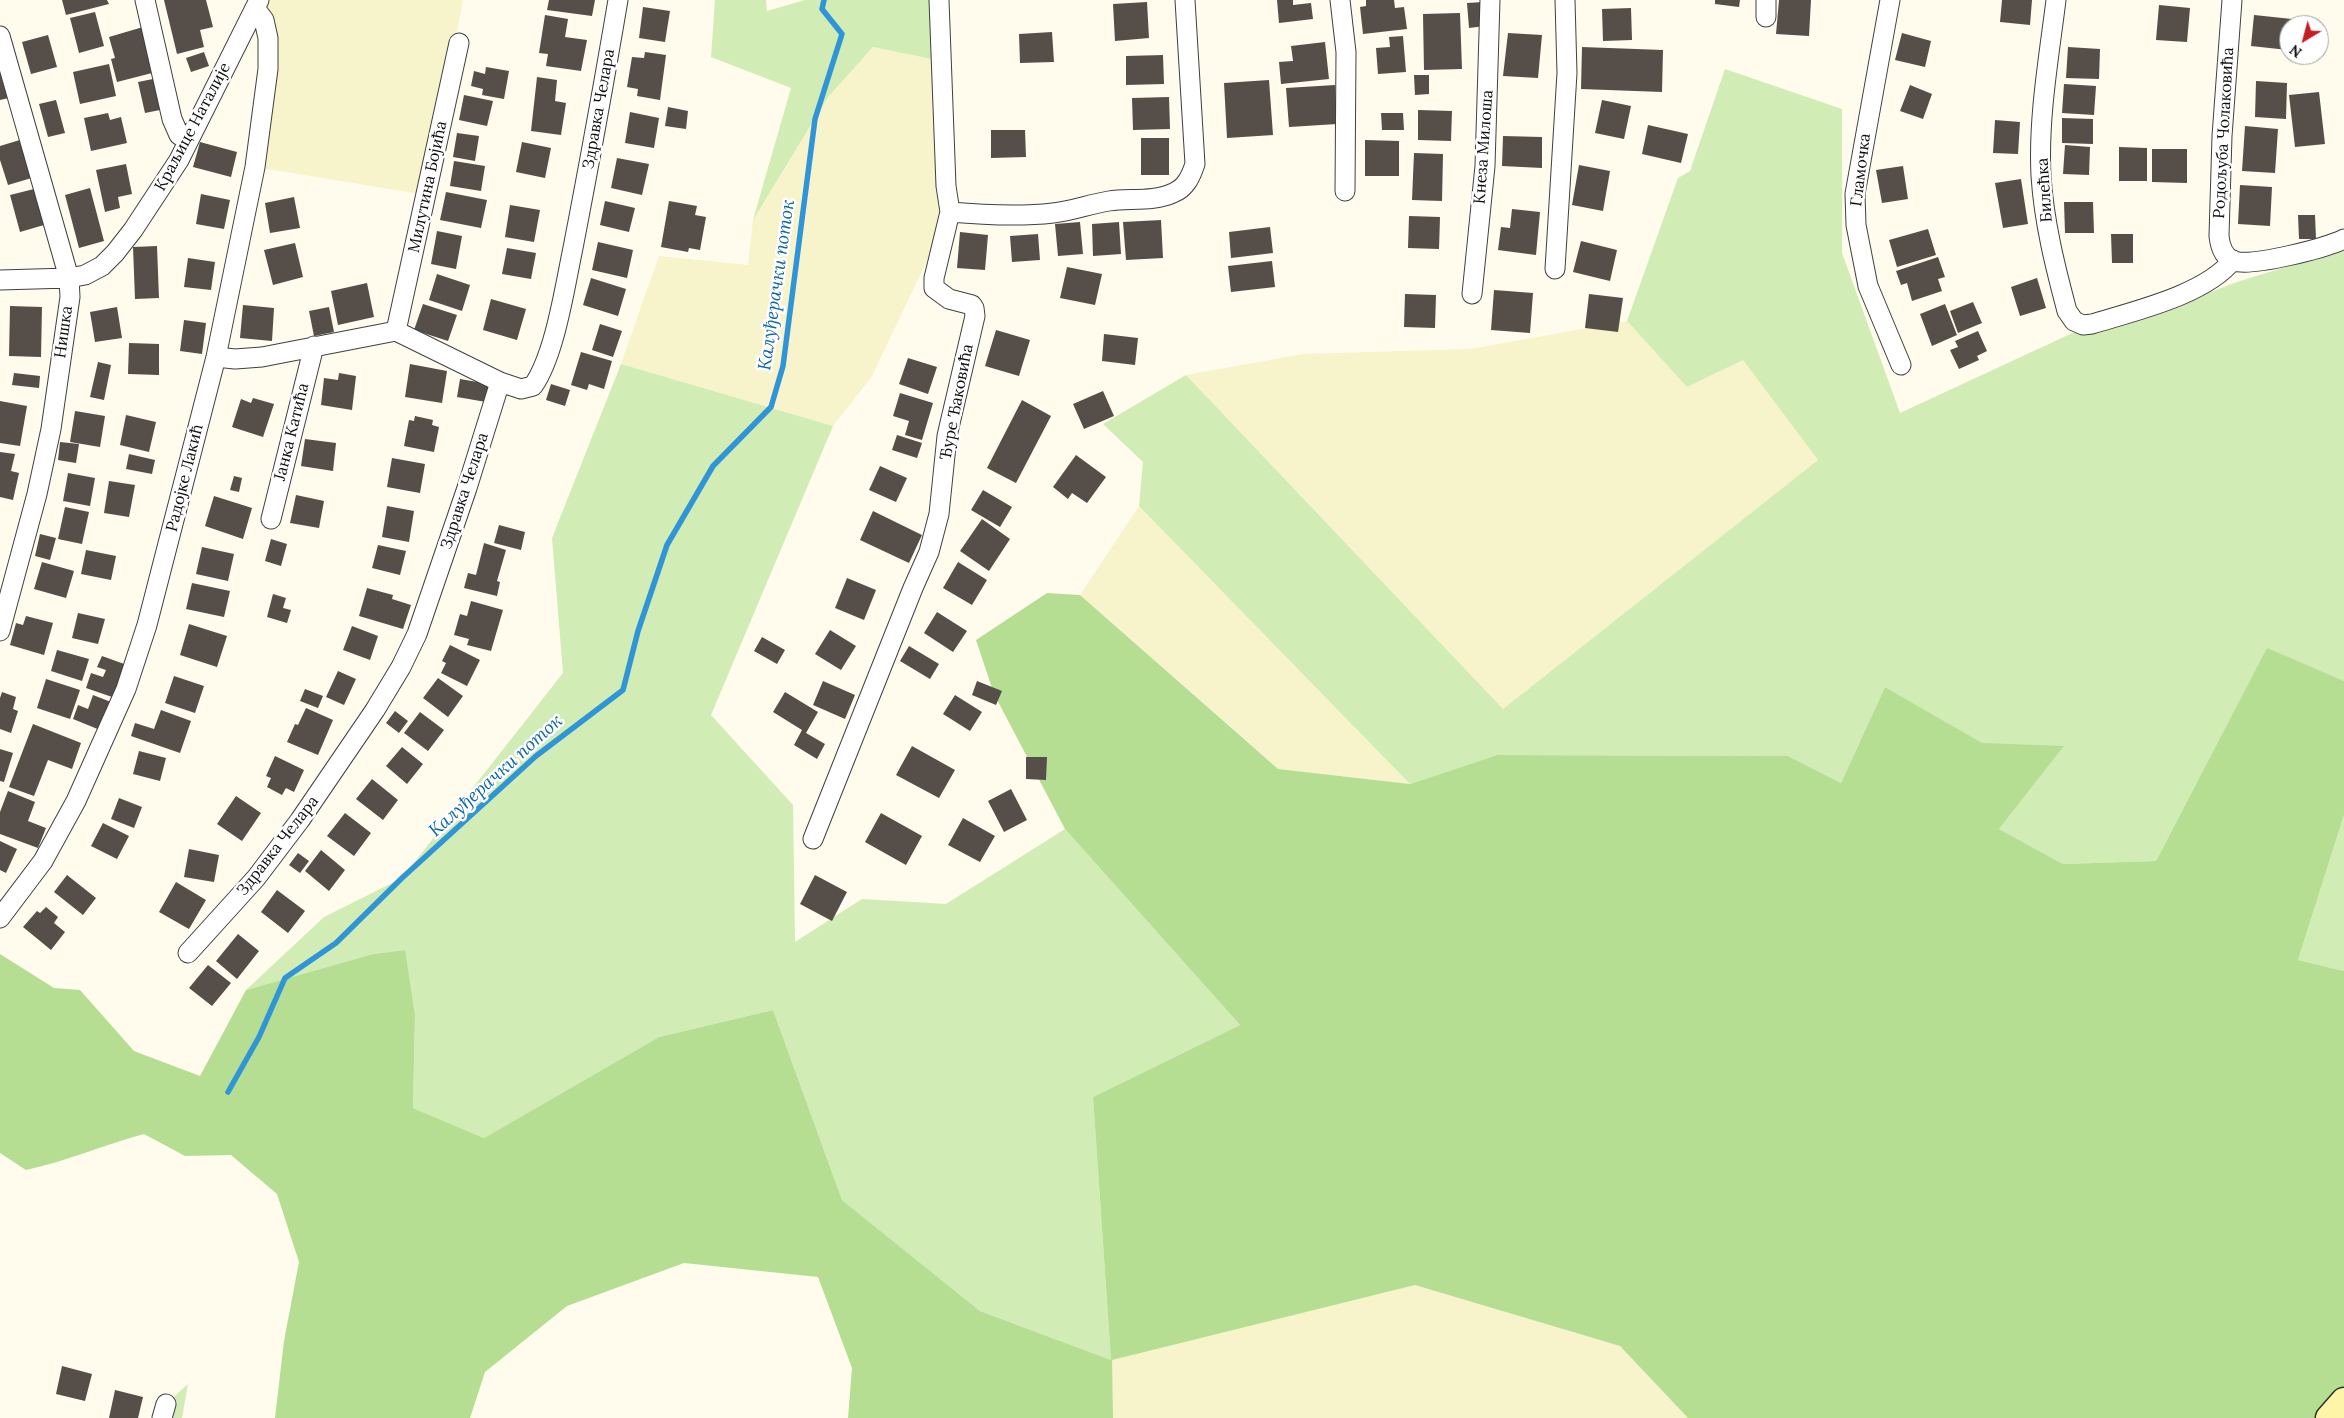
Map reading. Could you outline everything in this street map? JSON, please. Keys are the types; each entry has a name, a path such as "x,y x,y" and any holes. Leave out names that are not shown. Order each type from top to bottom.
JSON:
{"street":[{"path":"145,0 172,119 179,135 188,140"},
{"name":"Здравка Челара","path":"188,953 256,878 300,820 375,710 401,667 417,634 500,382 521,389 533,386 543,368 561,308 602,99 618,0"},
{"name":"Ђуре Ђаковића","path":"813,839 855,730 929,552 939,514 947,436 975,312 974,308 968,303 949,299 934,288 934,278 950,212 946,186 939,0"},
{"path":"950,212 1020,215 1054,213 1110,201 1161,197 1174,193 1184,185 1191,175 1195,164 1185,0"},
{"path":"1340,0 1346,52 1345,191"},
{"name":"Кнеза Милоша","path":"1472,294 1485,166 1490,0"},
{"path":"1555,269 1567,73 1565,0"},
{"name":"Гламочка","path":"1890,0 1857,185 1856,225 1868,286 1901,365"},
{"name":"Билећка","path":"2056,0 2043,124 2041,174 2051,253 2067,311 2074,321 2083,325 2092,324 2153,305 2213,279 2224,271 2233,260"},
{"name":"Родољуба Чолаковића","path":"2232,0 2222,136 2219,236 2222,251 2233,260"},
{"name":"Краљице Наталије","path":"0,280 69,278 93,272 115,253 165,182 257,4"},
{"name":"Радојке Лакић","path":"0,918 43,861 61,830 102,745 138,656 179,506 216,357 255,167 268,69 268,38 264,20 257,4"},
{"name":"Нишка","path":"0,36 69,278 70,297 51,429 37,494 0,631"},
{"name":"Милутина Бојића","path":"396,331 459,43"},
{"path":"2233,260 2250,262 2300,253 2322,248 2344,239"},
{"path":"216,357 235,359 262,356 396,331 500,382"},
{"name":"Јанка Катића","path":"271,518 314,346"},
{"path":"2329,1418 2344,1401"}],"shaded area":[{"path":"259,0 463,0 426,195 255,167 268,69"},
{"path":"873,47 941,61 950,212 872,376 833,426 621,364 659,256 748,265 753,220 828,97"},
{"path":"1627,321 1687,387 1743,360 1818,460 1503,709 1186,375 1303,354 1470,349"},
{"path":"1139,506 1410,784 1278,769 1080,595"},
{"path":"1415,1285 1620,1346 1688,1418 1113,1418 1111,1360"}],"green space":[{"path":"715,0 766,0 767,11 805,0 939,0 941,61 873,47 828,97 753,220 791,88 711,57"},
{"path":"1725,69 1842,109 1842,253 1900,413 2092,324 2166,309 2237,282 2344,249 2344,681 2267,649 2156,861 2063,864 1999,829 2063,747 1983,744 1885,687 1841,783 1788,756 1497,755 1410,784 1139,506 1143,462 1103,424 1186,375 1503,709 1818,460 1743,360 1687,387 1627,321 1678,178 1690,171"},
{"path":"621,364 833,426 711,715 793,805 795,942 862,899 946,904 1065,829 1240,1025 1093,1097 1111,1360 980,1311 842,1200 773,1010 659,1037 484,1138 413,1108 415,1015 404,950 373,954 246,990 324,917 402,878 563,673 552,538"},
{"path":"1047,593 1080,595 1278,769 1410,784 1497,755 1788,756 1841,783 1885,687 1982,743 2064,746 1999,829 2063,864 2156,861 2267,648 2344,681 2344,815 2298,960 2344,971 2344,1418 1688,1418 1620,1346 1415,1285 1112,1360 1113,1418 848,1418 852,1368 818,1277 684,1263 567,1306 485,1372 470,1418 275,1418 284,1341 299,1262 277,1194 231,1155 185,1156 144,1134 26,1170 0,1153 0,954 54,988 80,990 134,1051 200,1076 246,990 373,954 405,950 415,1015 413,1108 484,1138 659,1037 773,1010 842,1200 980,1311 1111,1360 1093,1097 1240,1025 1065,829 994,694 976,640"},
{"path":"2344,815 2344,971 2298,960"},
{"path":"188,1384 182,1418 162,1418 166,1404"}],"building":[{"path":"62,0 107,0 109,4 66,15"},
{"path":"164,0 206,0 213,27 200,30 204,47 177,54"},
{"path":"549,0 595,0 592,16 547,10"},
{"path":"1277,0 1293,0 1293,5 1311,3 1313,19 1279,23"},
{"path":"1366,0 1394,0 1395,8 1404,7 1407,29 1363,34 1360,7 1366,6"},
{"path":"1715,0 1740,0 1739,7 1715,4"},
{"path":"1779,0 1811,0 1809,36 1776,34"},
{"path":"2002,0 2032,0 2030,25 2000,22"},
{"path":"1147,2 1149,38 1115,41 1113,4"},
{"path":"1483,2 1485,26 1469,28 1467,3"},
{"path":"2159,5 2190,8 2187,42 2156,40"},
{"path":"643,7 670,11 665,42 639,38"},
{"path":"1631,8 1632,40 1603,41 1602,9"},
{"path":"95,12 104,46 79,53 70,18"},
{"path":"1460,13 1462,69 1424,70 1423,14"},
{"path":"545,15 568,19 565,37 587,40 581,71 546,66 548,54 539,53"},
{"path":"2254,15 2279,18 2279,49 2251,46"},
{"path":"143,27 156,72 117,82 111,59 115,58 109,37"},
{"path":"1052,32 1054,62 1020,63 1019,34"},
{"path":"1508,33 1542,35 1538,78 1503,76"},
{"path":"1902,33 1931,41 1925,67 1895,60"},
{"path":"48,35 57,67 31,74 22,42"},
{"path":"1403,36 1406,72 1378,74 1376,48 1390,47 1389,37"},
{"path":"1325,42 1329,79 1281,84 1279,62 1293,61 1291,46"},
{"path":"1582,47 1663,50 1662,92 1581,89"},
{"path":"2068,47 2100,49 2099,79 2066,78"},
{"path":"204,52 209,66 191,72 186,58"},
{"path":"645,52 666,55 660,100 637,96 638,89 627,87 632,57 644,58"},
{"path":"1163,55 1164,84 1126,85 1126,56"},
{"path":"109,64 116,96 80,104 73,72"},
{"path":"486,67 509,71 504,99 482,95 483,89 471,86 474,71 485,74"},
{"path":"0,71 9,98 0,100"},
{"path":"1414,75 1429,75 1429,94 1415,95"},
{"path":"537,77 557,80 555,101 566,103 561,135 531,131"},
{"path":"153,79 160,110 145,113 138,82"},
{"path":"1269,80 1273,135 1227,138 1224,83"},
{"path":"2256,81 2287,83 2286,119 2255,117"},
{"path":"2064,84 2096,86 2094,115 2062,113"},
{"path":"1335,85 1337,124 1289,127 1286,88"},
{"path":"1910,85 1932,94 1923,119 1900,111"},
{"path":"2319,92 2325,144 2295,147 2289,95"},
{"path":"464,95 493,101 487,126 459,120"},
{"path":"1169,97 1170,129 1133,130 1132,98"},
{"path":"56,100 65,133 48,137 39,104"},
{"path":"1602,100 1631,106 1624,139 1595,133"},
{"path":"668,107 688,111 686,129 665,126"},
{"path":"1418,110 1452,111 1451,141 1418,140"},
{"path":"630,112 659,118 654,148 625,143"},
{"path":"108,113 110,120 121,117 127,143 91,151 84,118"},
{"path":"1381,113 1403,113 1404,130 1382,130"},
{"path":"2062,118 2093,119 2093,144 2062,143"},
{"path":"1995,120 2020,122 2018,154 1993,153"},
{"path":"1648,125 1688,134 1681,163 1642,154"},
{"path":"2245,126 2278,129 2275,173 2242,171"},
{"path":"991,130 1025,130 1026,157 991,158"},
{"path":"457,133 479,136 475,161 453,157"},
{"path":"1503,136 1542,137 1542,168 1502,166"},
{"path":"1141,138 1169,138 1169,175 1141,175"},
{"path":"23,139 35,177 8,185 0,160 0,146"},
{"path":"1365,140 1399,141 1399,176 1365,176"},
{"path":"200,142 237,152 231,177 193,167"},
{"path":"522,142 551,148 545,178 516,172"},
{"path":"2065,145 2090,147 2089,175 2063,174"},
{"path":"2119,147 2147,148 2147,181 2119,181"},
{"path":"2152,149 2187,149 2187,183 2152,182"},
{"path":"1414,153 1443,154 1442,201 1412,200"},
{"path":"617,158 649,164 642,195 611,188"},
{"path":"454,161 485,166 481,191 450,186"},
{"path":"126,164 132,194 118,197 120,208 105,212 96,170"},
{"path":"1579,165 1610,171 1603,211 1572,205"},
{"path":"1903,166 1908,199 1882,203 1876,170"},
{"path":"2021,179 2028,224 2003,228 1995,183"},
{"path":"2240,185 2272,187 2270,226 2238,224"},
{"path":"90,188 104,241 79,248 65,195"},
{"path":"34,189 44,225 20,232 10,195"},
{"path":"446,192 487,200 481,228 440,220"},
{"path":"201,194 230,200 224,229 196,224"},
{"path":"294,197 300,228 270,233 265,203"},
{"path":"605,201 635,208 629,232 600,225"},
{"path":"669,201 697,206 695,215 706,217 700,250 689,248 688,252 661,247"},
{"path":"2064,202 2093,202 2094,233 2065,233"},
{"path":"510,205 540,210 534,242 505,237"},
{"path":"1512,209 1540,212 1536,255 1498,250 1501,227 1510,228"},
{"path":"2298,215 2315,215 2316,239 2299,239"},
{"path":"1409,216 1440,217 1439,249 1408,248"},
{"path":"1161,220 1163,258 1126,260 1123,222"},
{"path":"1080,222 1083,254 1058,256 1055,224"},
{"path":"1119,222 1121,254 1093,256 1092,224"},
{"path":"1270,227 1273,253 1231,258 1229,232"},
{"path":"1928,229 1936,255 1897,267 1889,240"},
{"path":"437,231 462,236 456,269 431,264"},
{"path":"960,232 988,235 985,270 957,268"},
{"path":"1038,234 1040,260 1012,262 1010,236"},
{"path":"2111,234 2133,234 2133,263 2112,263"},
{"path":"1581,241 1617,250 1610,281 1573,272"},
{"path":"598,242 633,250 627,278 592,270"},
{"path":"295,243 303,277 273,285 264,250"},
{"path":"157,246 159,298 135,299 133,247"},
{"path":"507,248 536,253 531,279 502,274"},
{"path":"1938,257 1945,277 1938,279 1942,291 1912,301 1907,283 1901,285 1896,271"},
{"path":"188,258 215,262 211,290 184,287"},
{"path":"1272,261 1275,287 1231,292 1228,266"},
{"path":"1067,267 1102,274 1095,305 1060,298"},
{"path":"437,274 470,285 462,311 429,300"},
{"path":"591,278 626,289 618,316 583,305"},
{"path":"2037,278 2046,308 2020,316 2011,287"},
{"path":"367,283 374,317 338,325 331,291"},
{"path":"1494,290 1533,293 1530,333 1491,330"},
{"path":"1405,294 1436,295 1435,328 1404,327"},
{"path":"1589,294 1623,298 1618,332 1585,328"},
{"path":"491,299 526,309 517,340 483,330"},
{"path":"1973,302 1982,323 1958,333 1950,311"},
{"path":"423,304 457,315 448,341 414,330"},
{"path":"1945,304 1957,335 1932,346 1920,314"},
{"path":"243,305 274,308 272,341 240,338"},
{"path":"10,306 42,307 41,357 9,356"},
{"path":"117,307 122,338 95,342 90,312"},
{"path":"329,307 334,332 314,336 309,311"},
{"path":"184,320 206,323 202,354 180,351"},
{"path":"600,324 622,331 613,357 592,350"},
{"path":"996,330 1030,340 1019,376 985,366"},
{"path":"1978,331 1987,351 1977,356 1979,360 1959,369 1950,350 1958,347 1955,341"},
{"path":"1104,334 1138,338 1135,365 1102,361"},
{"path":"129,343 159,344 159,375 128,374"},
{"path":"581,352 612,361 604,389 589,384 587,390 571,385"},
{"path":"908,358 937,367 928,394 899,384"},
{"path":"98,362 111,365 104,400 90,397"},
{"path":"410,364 447,371 442,403 405,397"},
{"path":"14,373 40,376 39,388 12,385"},
{"path":"339,373 356,376 352,410 321,405 324,378 338,380"},
{"path":"460,379 489,384 486,402 457,397"},
{"path":"551,384 570,390 565,406 546,400"},
{"path":"1103,391 1114,416 1084,429 1073,404"},
{"path":"900,393 933,403 922,440 905,435 909,421 893,416"},
{"path":"253,398 274,404 263,437 232,427 241,399 251,403"},
{"path":"1022,400 1051,416 1016,483 987,468"},
{"path":"0,401 27,406 20,446 0,443"},
{"path":"75,411 105,416 100,447 70,442"},
{"path":"126,415 156,422 149,452 120,445"},
{"path":"415,416 433,420 432,425 439,427 434,452 404,446 409,420 414,421"},
{"path":"897,435 922,443 917,458 892,450"},
{"path":"305,439 336,443 333,471 301,466"},
{"path":"60,442 79,444 76,463 58,460"},
{"path":"0,452 15,454 11,471 19,473 13,500 0,497"},
{"path":"129,454 155,460 152,474 126,469"},
{"path":"1076,455 1106,477 1087,503 1072,493 1068,499 1053,487"},
{"path":"392,458 425,464 420,493 387,487"},
{"path":"880,466 907,478 896,502 869,490"},
{"path":"68,473 95,478 90,506 63,501"},
{"path":"234,476 242,478 239,492 230,490"},
{"path":"109,481 135,485 129,517 104,513"},
{"path":"983,490 1012,507 1000,527 971,510"},
{"path":"296,495 324,501 319,528 290,523"},
{"path":"214,496 252,508 243,539 205,526"},
{"path":"387,506 414,511 409,542 382,537"},
{"path":"65,507 89,512 82,544 58,539"},
{"path":"873,511 922,535 909,563 860,540"},
{"path":"982,519 1010,539 989,571 960,551"},
{"path":"499,525 525,532 521,550 494,543"},
{"path":"40,534 56,538 50,560 35,556"},
{"path":"271,539 287,544 281,566 265,561"},
{"path":"484,543 506,550 497,581 500,582 497,596 464,588 468,573 476,575"},
{"path":"378,545 406,551 400,575 372,568"},
{"path":"202,547 234,554 228,581 196,574"},
{"path":"86,550 116,556 111,580 81,574"},
{"path":"42,562 74,571 66,598 34,589"},
{"path":"958,562 987,580 972,605 943,588"},
{"path":"847,578 876,590 864,620 835,608"},
{"path":"192,583 230,591 224,617 186,609"},
{"path":"367,588 393,595 392,599 411,605 403,629 359,616"},
{"path":"273,594 286,598 283,608 291,610 287,623 267,617"},
{"path":"471,601 503,610 491,651 467,645 469,639 454,635 460,614 467,616"},
{"path":"937,612 967,631 953,652 924,633"},
{"path":"78,613 105,619 98,644 72,638"},
{"path":"26,616 53,623 44,655 10,645 16,623 23,625"},
{"path":"189,624 227,636 217,667 180,655"},
{"path":"352,626 378,636 370,660 343,650"},
{"path":"830,630 856,646 841,670 815,654"},
{"path":"762,637 785,650 777,664 754,651"},
{"path":"450,645 480,660 467,686 441,673 446,663 442,661"},
{"path":"909,646 939,664 930,679 900,661"},
{"path":"57,650 89,659 82,681 51,671"},
{"path":"102,656 127,665 115,698 86,688 91,673 103,677 106,670 97,667"},
{"path":"338,671 356,679 344,705 326,697"},
{"path":"174,676 204,686 195,713 165,703"},
{"path":"438,678 463,696 448,717 423,698"},
{"path":"46,679 80,690 70,719 37,708"},
{"path":"823,681 855,695 845,719 813,705"},
{"path":"977,681 1002,691 996,705 972,695"},
{"path":"305,689 323,696 318,708 300,701"},
{"path":"2,692 16,697 13,709 18,711 11,733 0,729 0,698"},
{"path":"785,692 818,712 806,733 825,744 817,759 794,745 802,730 773,712"},
{"path":"93,695 111,702 100,730 73,719 78,705 88,709"},
{"path":"955,695 982,712 970,731 943,714"},
{"path":"306,708 333,720 318,755 287,742 295,724 298,725"},
{"path":"161,710 191,721 180,753 131,736 135,723 154,729"},
{"path":"395,711 408,721 399,733 386,723"},
{"path":"420,712 444,730 428,751 404,733"},
{"path":"33,724 81,743 72,769 48,760 34,796 9,787"},
{"path":"912,746 955,770 939,798 896,775"},
{"path":"402,747 423,764 407,784 386,766"},
{"path":"0,749 13,753 4,782 0,781"},
{"path":"139,751 166,758 160,781 133,774"},
{"path":"275,756 304,770 294,792 286,788 282,795 267,787 271,778 266,776"},
{"path":"1026,757 1047,757 1046,780 1026,779"},
{"path":"372,779 398,800 383,820 356,799"},
{"path":"1011,789 1027,820 1004,832 988,801"},
{"path":"8,791 35,802 28,821 46,828 38,848 0,834 0,812"},
{"path":"236,796 261,813 242,841 217,824"},
{"path":"119,798 142,807 134,828 111,819"},
{"path":"345,813 371,833 354,856 327,836"},
{"path":"881,813 922,836 906,865 865,842"},
{"path":"963,818 995,836 980,862 948,845"},
{"path":"103,823 129,836 117,859 91,846"},
{"path":"0,841 17,849 6,873 0,870"},
{"path":"189,849 219,855 214,882 184,877"},
{"path":"321,850 345,870 329,891 305,871"},
{"path":"298,853 309,861 300,873 289,865"},
{"path":"67,875 96,898 83,915 54,892"},
{"path":"815,875 847,892 832,921 800,904"},
{"path":"176,882 206,900 189,929 159,912"},
{"path":"277,890 305,911 288,933 261,912"},
{"path":"46,907 58,917 54,923 65,932 51,950 23,927 37,911 40,913"},
{"path":"238,934 259,951 237,979 216,961"},
{"path":"208,965 231,983 212,1006 189,988"},
{"path":"62,1366 92,1374 85,1401 56,1394"},
{"path":"115,1390 143,1397 138,1418 109,1418"}],"waterway":[{"name":"Калуђерачки поток","path":"228,1092 259,1037 285,978 336,943 402,878 536,756 623,690 638,631 667,545 713,466 771,407 783,366 815,119 842,34 822,9 824,0"}]}
